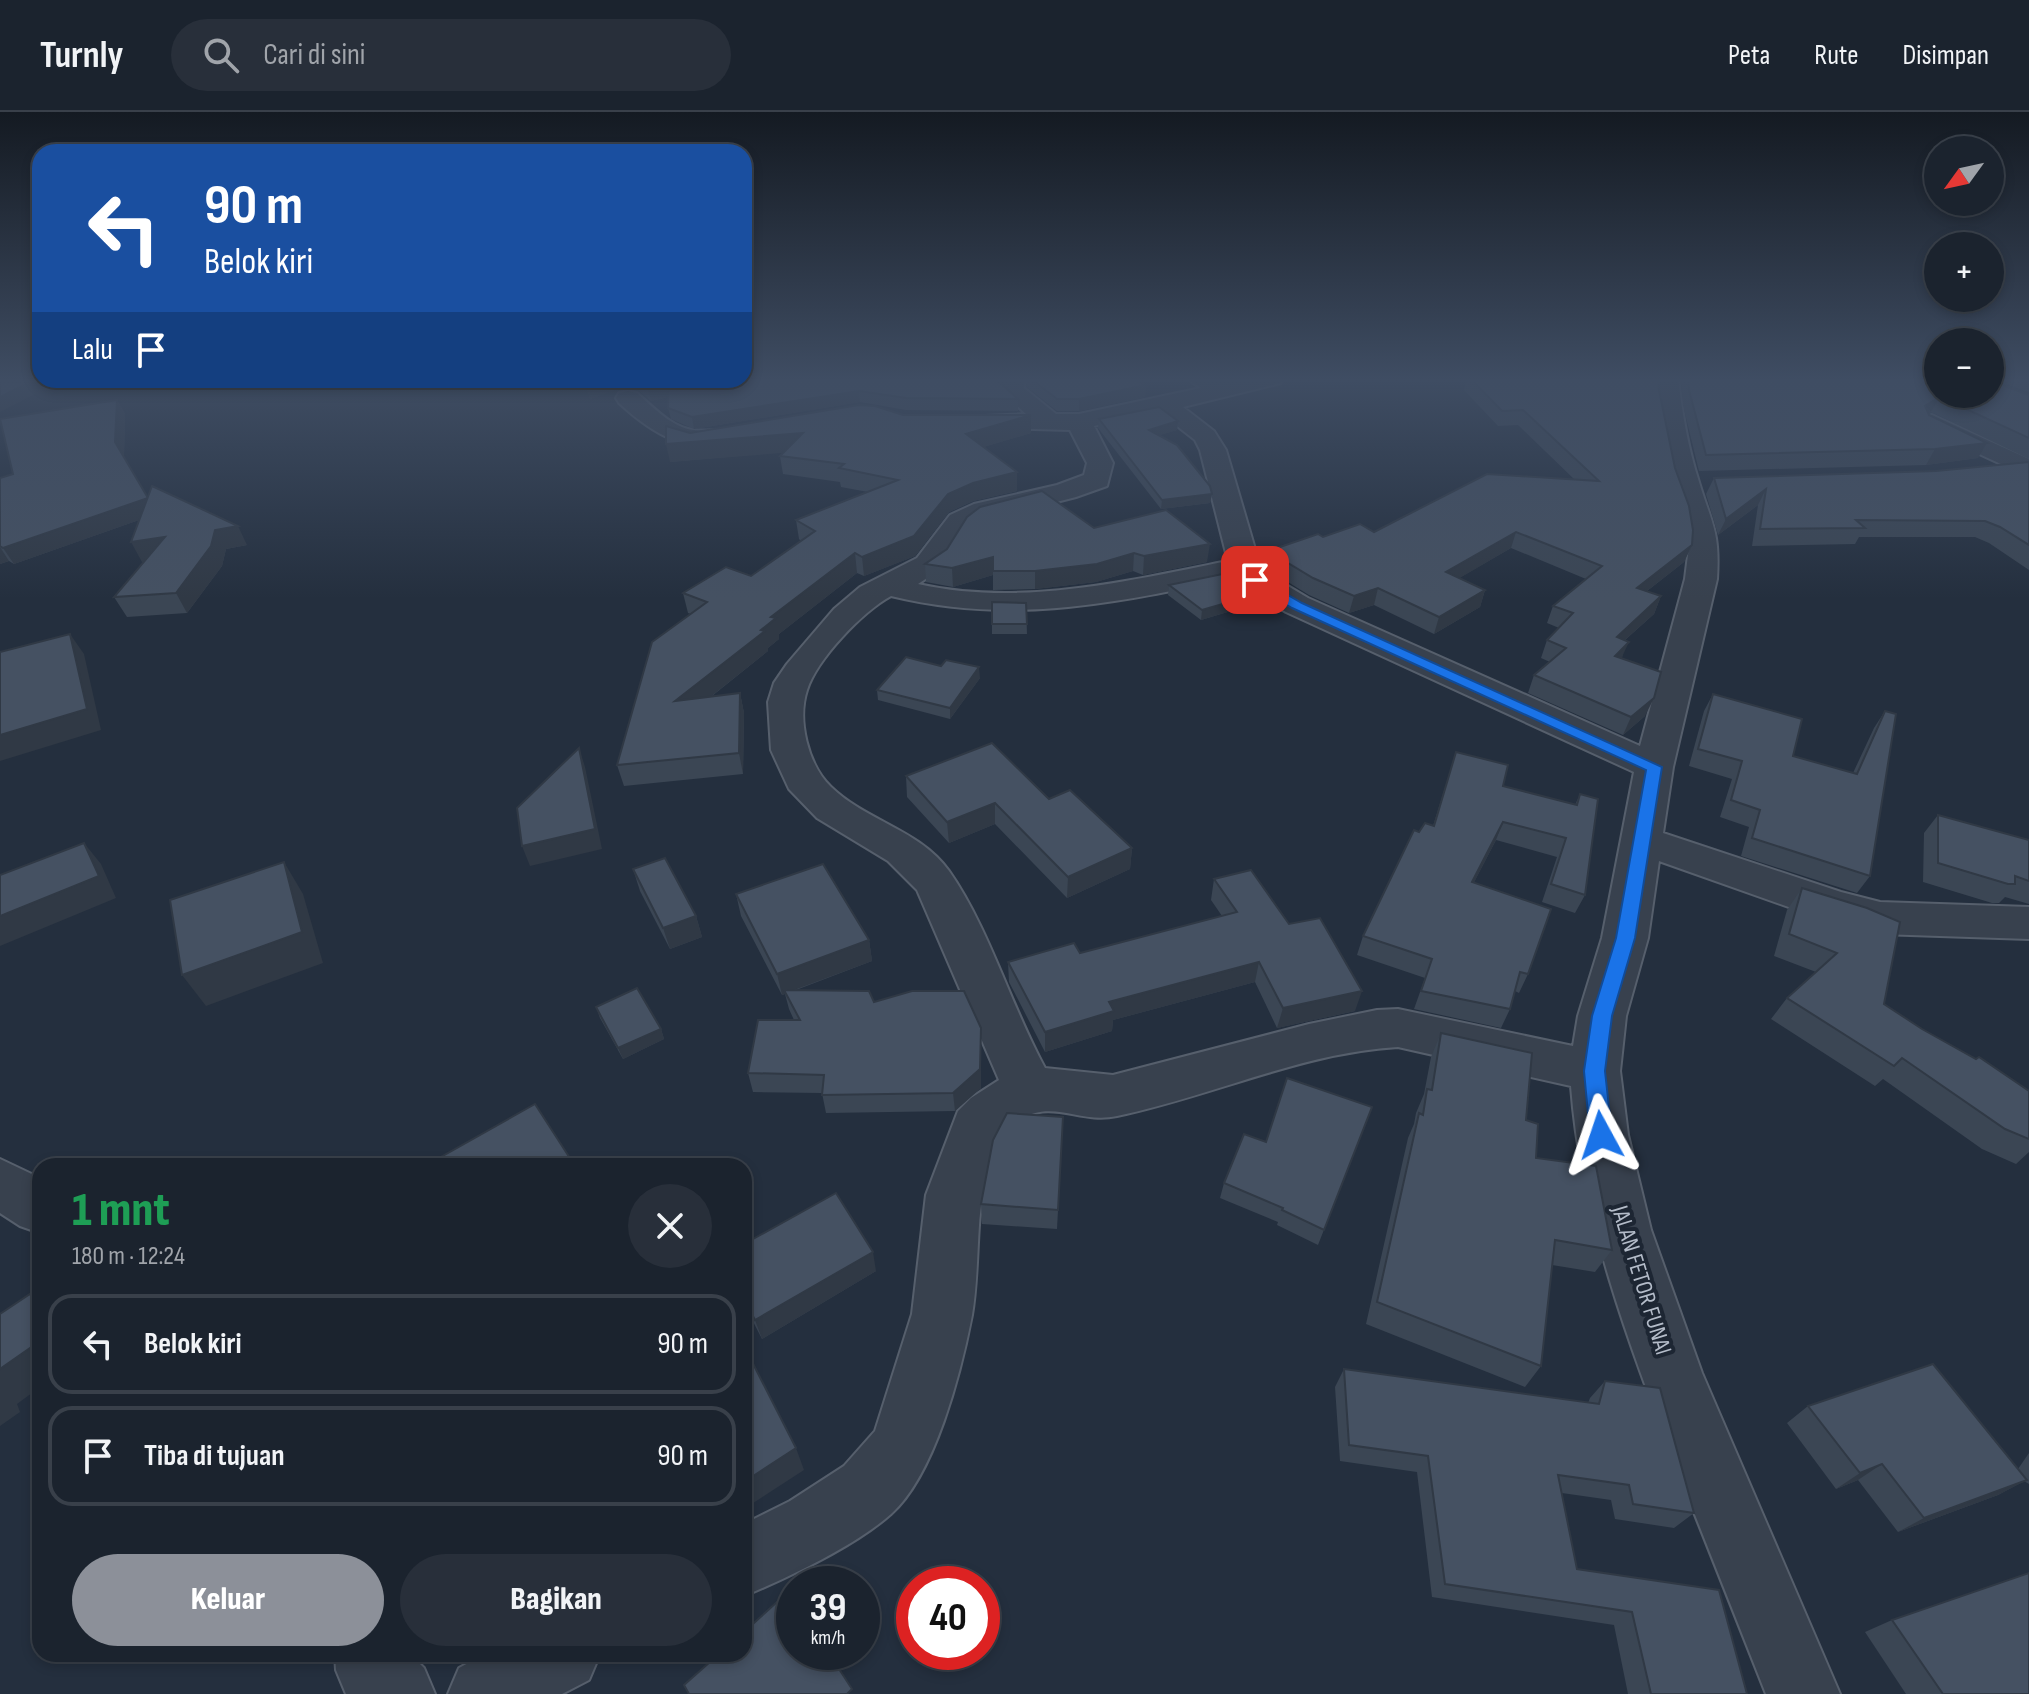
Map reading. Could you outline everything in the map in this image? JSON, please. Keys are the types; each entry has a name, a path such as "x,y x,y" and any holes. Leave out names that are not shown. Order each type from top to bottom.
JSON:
{"street":[{"path":"1029,1088 1005,1043 955,922 931,878 905,851 827,804 803,780 791,748 786,710 788,690 841,617 865,598 932,562 944,536 967,517 1057,495 1097,480 1100,463 1090,452"},
{"path":"1213,452 1245,567 1255,580 1297,605 1654,767"},
{"name":"JALAN FETOR FUNAI","path":"1688,452 1701,482 1700,522 1704,547 1701,579 1654,767 1644,841 1625,938 1602,1016 1595,1071 1601,1135 1623,1230 1673,1378 1803,1694"},
{"path":"1991,452 2022,467"},
{"path":"1969,472 2022,467"},
{"path":"887,586 943,598 1034,601 1080,597 1245,567"},
{"path":"1644,841 1833,906 1880,918 2029,923"},
{"path":"752,1557 814,1525 868,1490 900,1452 942,1314 954,1195 977,1127 989,1113 1029,1088 1113,1096 1309,1044 1377,1029 1398,1028 1595,1071"},
{"path":"0,1183 32,1203"},
{"path":"485,1694 547,1662"}],"building":[{"path":"8,452 121,452 148,498 3,548 0,546 0,478 13,474"},
{"path":"784,452 990,452 1017,472 973,483 948,494 914,536 862,557 855,553 771,617 776,618 761,630 765,631 675,701 740,693 739,753 617,765 652,642 707,602 683,593 726,567 751,576 815,531 796,520 898,480 839,468 844,464 780,456"},
{"path":"1125,452 1182,452 1210,486 1212,494 1162,500"},
{"path":"1568,452 1672,452 1689,506 1693,530 1692,545 1637,588 1661,596 1617,637 1629,642 1615,656 1661,672 1654,698 1631,717 1534,675 1566,648 1547,640 1573,613 1553,606 1602,566 1516,532 1446,572 1485,590 1439,617 1378,588 1354,596 1313,578 1268,551 1360,524 1374,532 1487,474 1599,481"},
{"path":"1705,452 1827,452 1706,455"},
{"path":"2029,462 2029,545 1985,521 1856,520 1865,528 1760,529 1766,489 1726,519 1714,478 1936,471"},
{"path":"152,486 238,526 215,530 211,546 176,593 114,597 165,537 131,542"},
{"path":"1042,491 1094,528 1166,510 1210,544 1144,556 1134,553 1097,564 1035,571 993,571 993,557 952,568 925,564 947,549 967,517 980,507"},
{"path":"1237,571 1244,580 1270,595 1248,602 1243,598 1202,610 1169,585"},
{"path":"992,602 1026,603 1027,624 992,624"},
{"path":"70,634 87,709 0,735 0,652"},
{"path":"906,657 941,666 946,660 979,667 950,708 877,690"},
{"path":"1713,694 1802,719 1793,756 1857,774 1885,711 1896,714 1870,876 1752,838 1760,810 1731,800 1742,761 1698,749"},
{"path":"992,743 1049,799 1070,790 1132,848 1068,877 995,803 947,822 906,776"},
{"path":"579,748 595,829 522,846 517,808"},
{"path":"1456,752 1508,765 1503,786 1577,805 1580,794 1598,799 1585,895 1551,884 1566,838 1503,822 1472,882 1551,909 1528,974 1520,972 1510,1009 1421,991 1432,959 1363,936 1414,830 1419,832 1425,823 1434,826"},
{"path":"1938,815 2029,840 2029,881 2015,876 2015,884 2008,884 1938,863"},
{"path":"84,843 99,876 0,916 0,875"},
{"path":"665,858 696,916 663,928 633,869"},
{"path":"284,862 302,932 182,975 170,900"},
{"path":"823,864 869,940 777,974 736,894"},
{"path":"1251,870 1289,924 1320,918 1362,991 1283,1008 1259,962 1109,1002 1114,1011 1045,1032 1008,962 1074,943 1080,953 1237,912 1214,879"},
{"path":"1802,888 1867,908 1900,922 1884,1004 1922,1029 1976,1059 1979,1057 2029,1091 2029,1139 2005,1129 1902,1058 1894,1066 1787,998 1837,953 1789,934"},
{"path":"637,988 661,1029 618,1048 596,1007"},
{"path":"784,990 869,991 874,1002 912,991 964,991 981,1028 980,1069 953,1093 822,1095 824,1075 748,1073 758,1020 800,1020"},
{"path":"1441,1033 1532,1053 1526,1120 1538,1124 1536,1158 1596,1166 1612,1250 1555,1240 1541,1366 1377,1302 1419,1113 1423,1115 1427,1089 1432,1090"},
{"path":"1287,1078 1372,1107 1324,1230 1283,1208 1224,1183 1244,1134 1266,1142"},
{"path":"535,1104 570,1158 439,1158"},
{"path":"1007,1113 1063,1117 1058,1210 981,1204 993,1140"},
{"path":"836,1193 873,1252 755,1320 752,1314 752,1240"},
{"path":"30,1294 32,1297 32,1347 0,1369 0,1314"},
{"path":"752,1362 796,1448 752,1477"},
{"path":"1933,1364 2027,1480 1924,1518 1882,1464 1860,1473 1808,1406"},
{"path":"1344,1369 1599,1404 1605,1381 1660,1388 1694,1513 1633,1504 1629,1485 1558,1475 1577,1569 1719,1590 1747,1694 1651,1694 1632,1612 1445,1584 1428,1456 1349,1445"},
{"path":"2029,1573 2029,1694 1943,1694 1892,1620"},
{"path":"776,1603 776,1670 840,1670 852,1689 847,1694 689,1694 684,1685 710,1662 752,1662 752,1625"}],"route":[{"path":"1255,580 1297,605 1654,767 1644,841 1625,938 1602,1016 1595,1071 1601,1135"}]}
